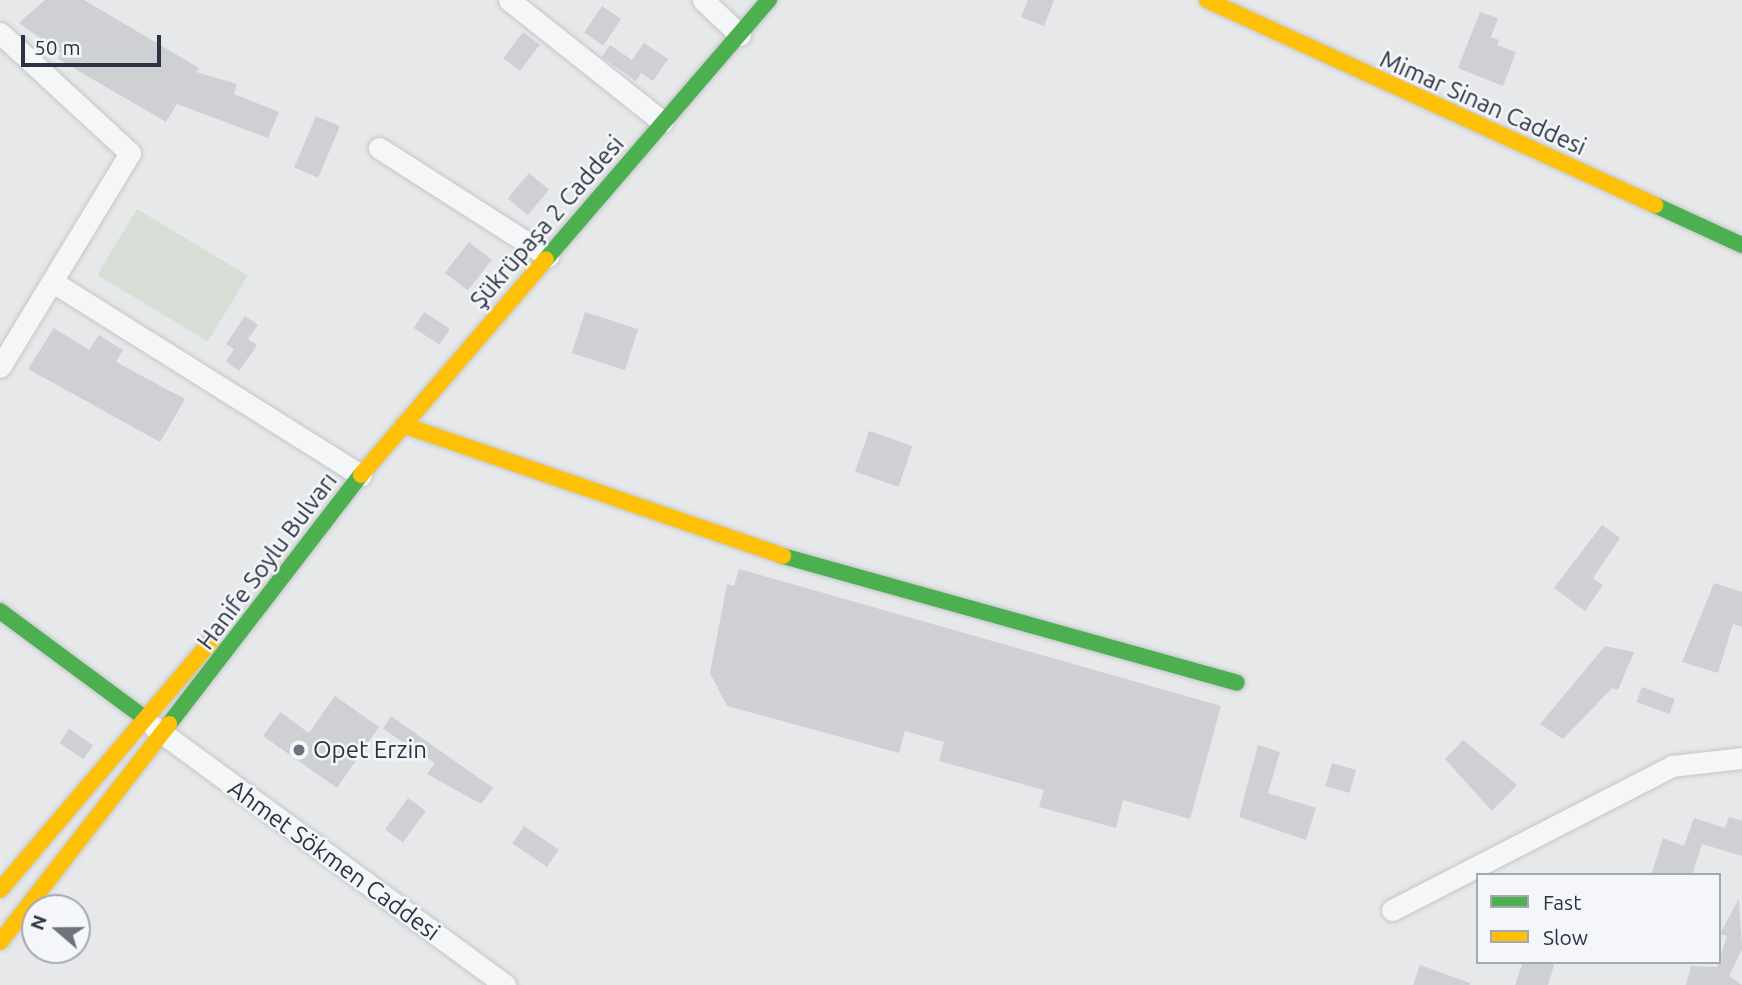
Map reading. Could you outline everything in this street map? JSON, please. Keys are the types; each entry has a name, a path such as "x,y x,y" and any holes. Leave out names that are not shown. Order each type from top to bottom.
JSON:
{"main road":[{"name":"Şükrüpaşa 2 Caddesi","path":"361,475 769,0"},
{"name":"Mimar Sinan Caddesi","path":"1215,2 1742,245"},
{"path":"403,425 748,546 1237,683"},
{"name":"Hanife Soylu Bulvarı","path":"0,890 143,717 361,475"},
{"name":"Hanife Soylu Bulvarı","path":"0,942 164,736 361,475"},
{"path":"0,611 143,717"}],"street":[{"path":"509,0 663,122"},
{"path":"703,0 740,34"},
{"path":"0,33 45,80 129,146 122,172 56,284 0,367"},
{"path":"379,148 548,256"},
{"path":"56,284 361,475"},
{"name":"Ahmet Sökmen Caddesi","path":"143,717 164,736 505,985"},
{"path":"1392,909 1672,766 1742,758"}],"shaded area":[{"path":"137,209 248,275 208,341 97,275"}],"building":[{"path":"45,0 84,0 199,68 196,72 237,84 234,94 279,112 268,138 177,104 166,122 58,59 61,53 19,23"},
{"path":"1028,0 1054,0 1044,26 1021,17"},
{"path":"602,6 621,19 603,45 584,33"},
{"path":"1480,12 1498,18 1491,37 1499,40 1497,45 1516,52 1503,86 1458,68"},
{"path":"523,32 540,45 520,71 503,58"},
{"path":"644,43 668,59 653,81 641,73 636,81 602,57 610,45 632,60"},
{"path":"316,116 340,126 318,178 294,168"},
{"path":"529,173 549,190 528,215 508,198"},
{"path":"469,242 492,260 468,291 445,273"},
{"path":"424,312 450,329 440,345 414,328"},
{"path":"585,312 638,329 625,370 572,353"},
{"path":"245,316 258,325 248,339 257,345 239,371 226,361 234,349 226,344"},
{"path":"54,328 89,350 99,335 123,350 116,362 185,399 160,442 28,369"},
{"path":"869,431 912,446 898,487 855,472"},
{"path":"1602,525 1620,538 1593,578 1603,585 1585,611 1554,588"},
{"path":"739,569 1221,706 1190,819 1123,800 1116,828 1039,807 1044,790 939,761 944,742 905,731 899,753 727,706 710,673 727,584 734,586"},
{"path":"1714,583 1742,592 1742,627 1733,624 1718,673 1682,662"},
{"path":"1605,646 1634,652 1618,690 1612,688 1563,739 1540,724"},
{"path":"1642,687 1675,699 1669,714 1637,702"},
{"path":"335,696 379,727 337,788 263,736 280,712 309,733"},
{"path":"391,716 493,788 481,804 427,774 435,763 383,729"},
{"path":"69,729 93,745 84,759 59,743"},
{"path":"1463,740 1517,785 1492,811 1445,759"},
{"path":"1258,745 1280,752 1268,793 1316,808 1306,840 1239,817"},
{"path":"1332,763 1356,770 1349,793 1325,786"},
{"path":"408,798 426,811 403,842 385,830"},
{"path":"1729,817 1742,821 1742,856 1702,844 1693,873 1652,873 1663,838 1684,846 1694,818 1725,828"},
{"path":"524,826 559,849 547,867 512,843"},
{"path":"1739,898 1742,949 1729,976 1742,985 1686,985 1691,966 1717,967 1721,964 1727,936 1721,932"},
{"path":"1522,964 1554,964 1548,985 1515,985"},
{"path":"1420,965 1470,983 1470,985 1413,985"}],"traffic: fast":[{"path":"546,259 769,0"},
{"path":"1655,205 1742,245"},
{"path":"169,724 361,475"},
{"path":"783,556 1237,683"},
{"path":"0,611 143,717"}],"traffic: slow":[{"path":"1207,0 1655,205"},
{"path":"361,475 546,259"},
{"path":"403,425 783,556"},
{"path":"0,890 212,640"},
{"path":"0,942 169,724"}],"place":[{"name":"Opet Erzin","path":"299,750"}]}
